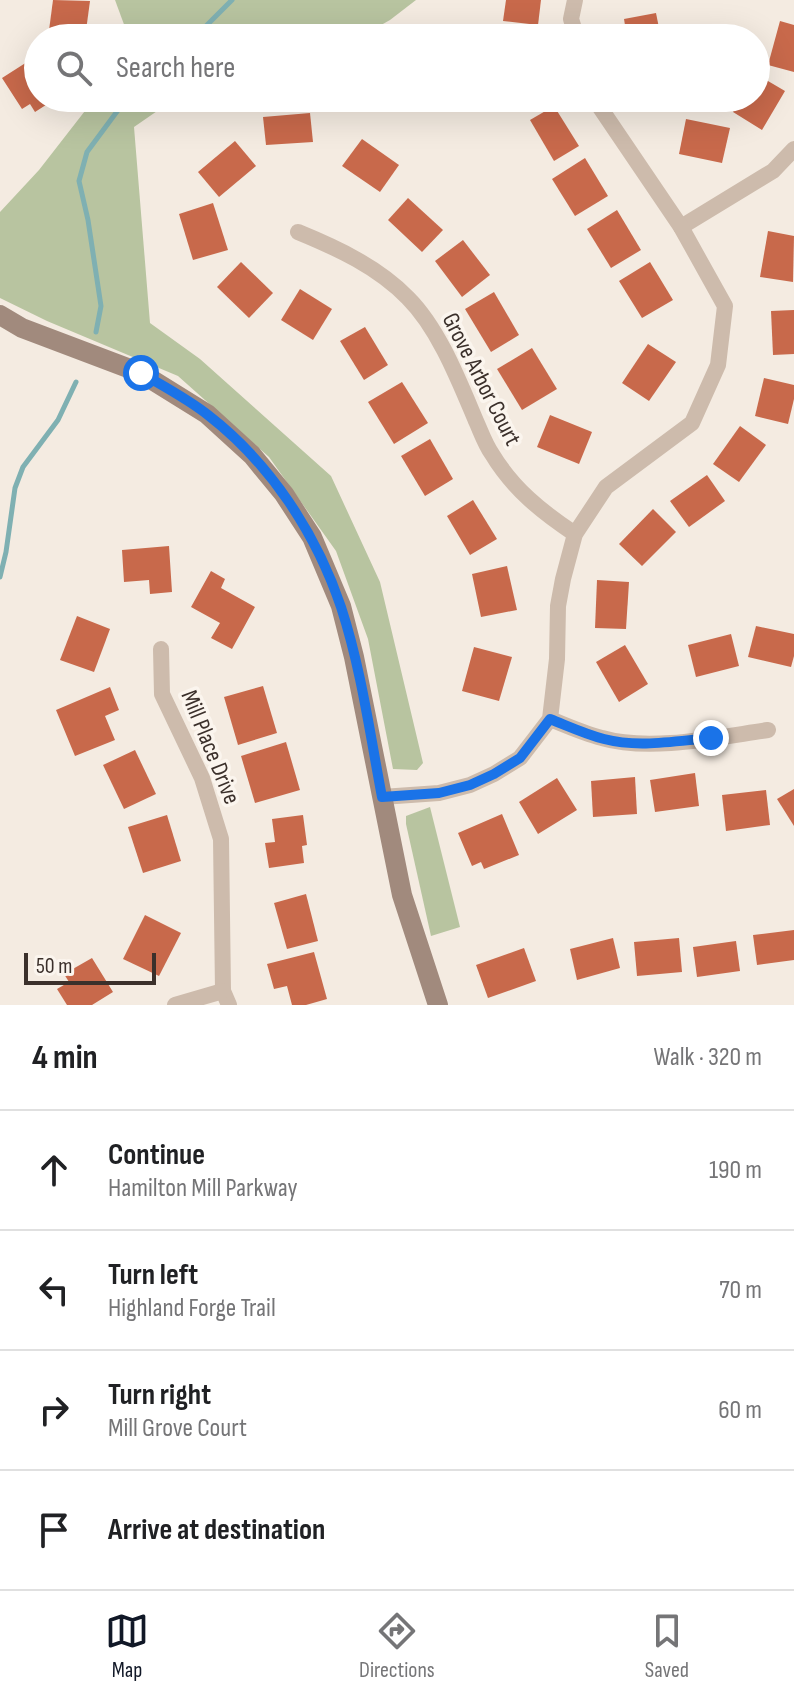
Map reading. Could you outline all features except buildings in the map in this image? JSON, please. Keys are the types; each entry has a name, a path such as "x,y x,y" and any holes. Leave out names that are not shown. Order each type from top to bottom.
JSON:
{"street":[{"path":"573,24 575,0"},
{"path":"382,797 439,793 470,785 520,758 550,719 557,659 558,606 575,534 606,487 692,423 718,365 725,306 681,227 603,112"},
{"path":"681,227 773,171 794,149"},
{"name":"Grove Arbor Court","path":"298,232 336,248 371,269 407,297 442,349 491,454 526,499 575,534"},
{"path":"0,315 22,328 141,373 207,414 252,455 284,494 312,537 341,606 402,895 438,1005"},
{"name":"Mill Place Drive","path":"161,649 162,694 202,778 221,839 226,998"},
{"path":"550,719 603,739 629,743 698,740 768,730"},
{"path":"175,1005 226,998"}],"green space":[{"path":"115,0 416,0 383,24 124,24"},
{"path":"84,112 156,112 134,127 150,323 200,359 331,476 380,582 423,763 417,770 393,769 368,639 336,551 269,457 178,376 0,298 0,212 39,170"},
{"path":"430,807 460,927 431,936 406,824 406,816"}],"waterway":[{"path":"208,24 232,0"},
{"path":"96,332 101,306 79,181 87,152 117,112"},
{"path":"0,577 15,488 23,467 58,420 76,382"}],"route":[{"path":"141,373 207,414 252,455 284,494 312,537 341,606 382,797 439,793 470,785 494,774 520,758 550,719 603,739 629,743 711,738"}]}
